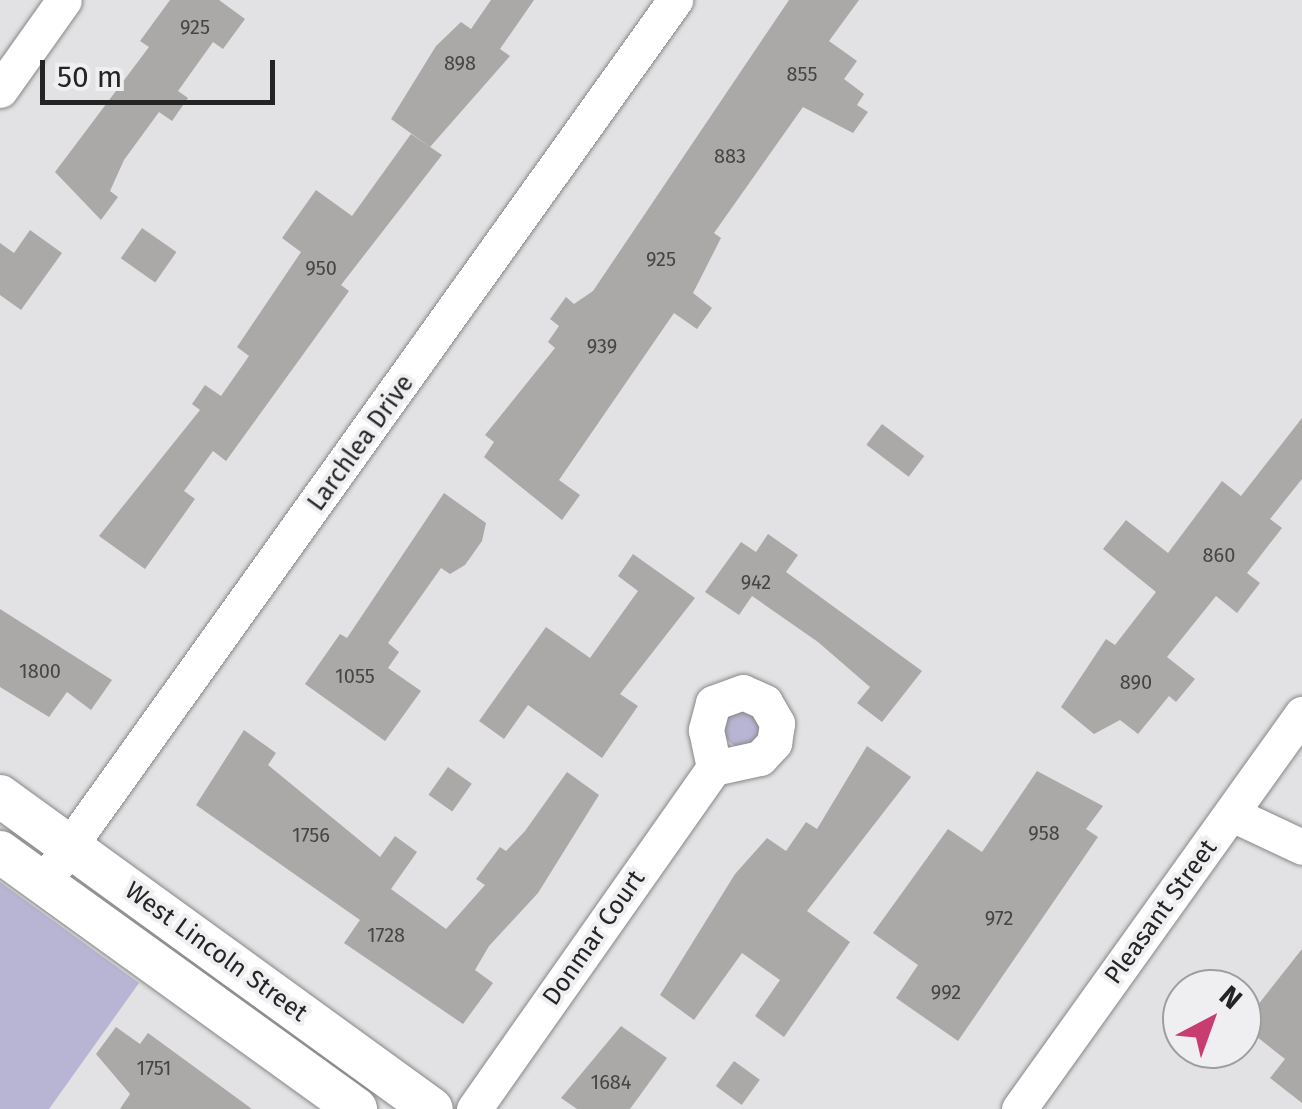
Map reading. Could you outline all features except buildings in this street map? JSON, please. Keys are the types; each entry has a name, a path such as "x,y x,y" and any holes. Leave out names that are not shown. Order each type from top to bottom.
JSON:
{"street":[{"path":"0,90 64,0"},
{"name":"Larchlea Drive","path":"44,884 675,0"},
{"name":"Pleasant Street","path":"1019,1109 1302,714"},
{"name":"Donmar Court","path":"474,1109 714,768"},
{"name":"West Lincoln Street","path":"0,796 432,1109"},
{"path":"1232,814 1302,847"},
{"name":"West Lincoln Street","path":"0,852 356,1109"}],"shaded area":[{"path":"742,711 754,717 760,729 754,741 742,747 730,741 724,729 730,717"},
{"path":"0,882 139,983 49,1109 0,1109"}]}
